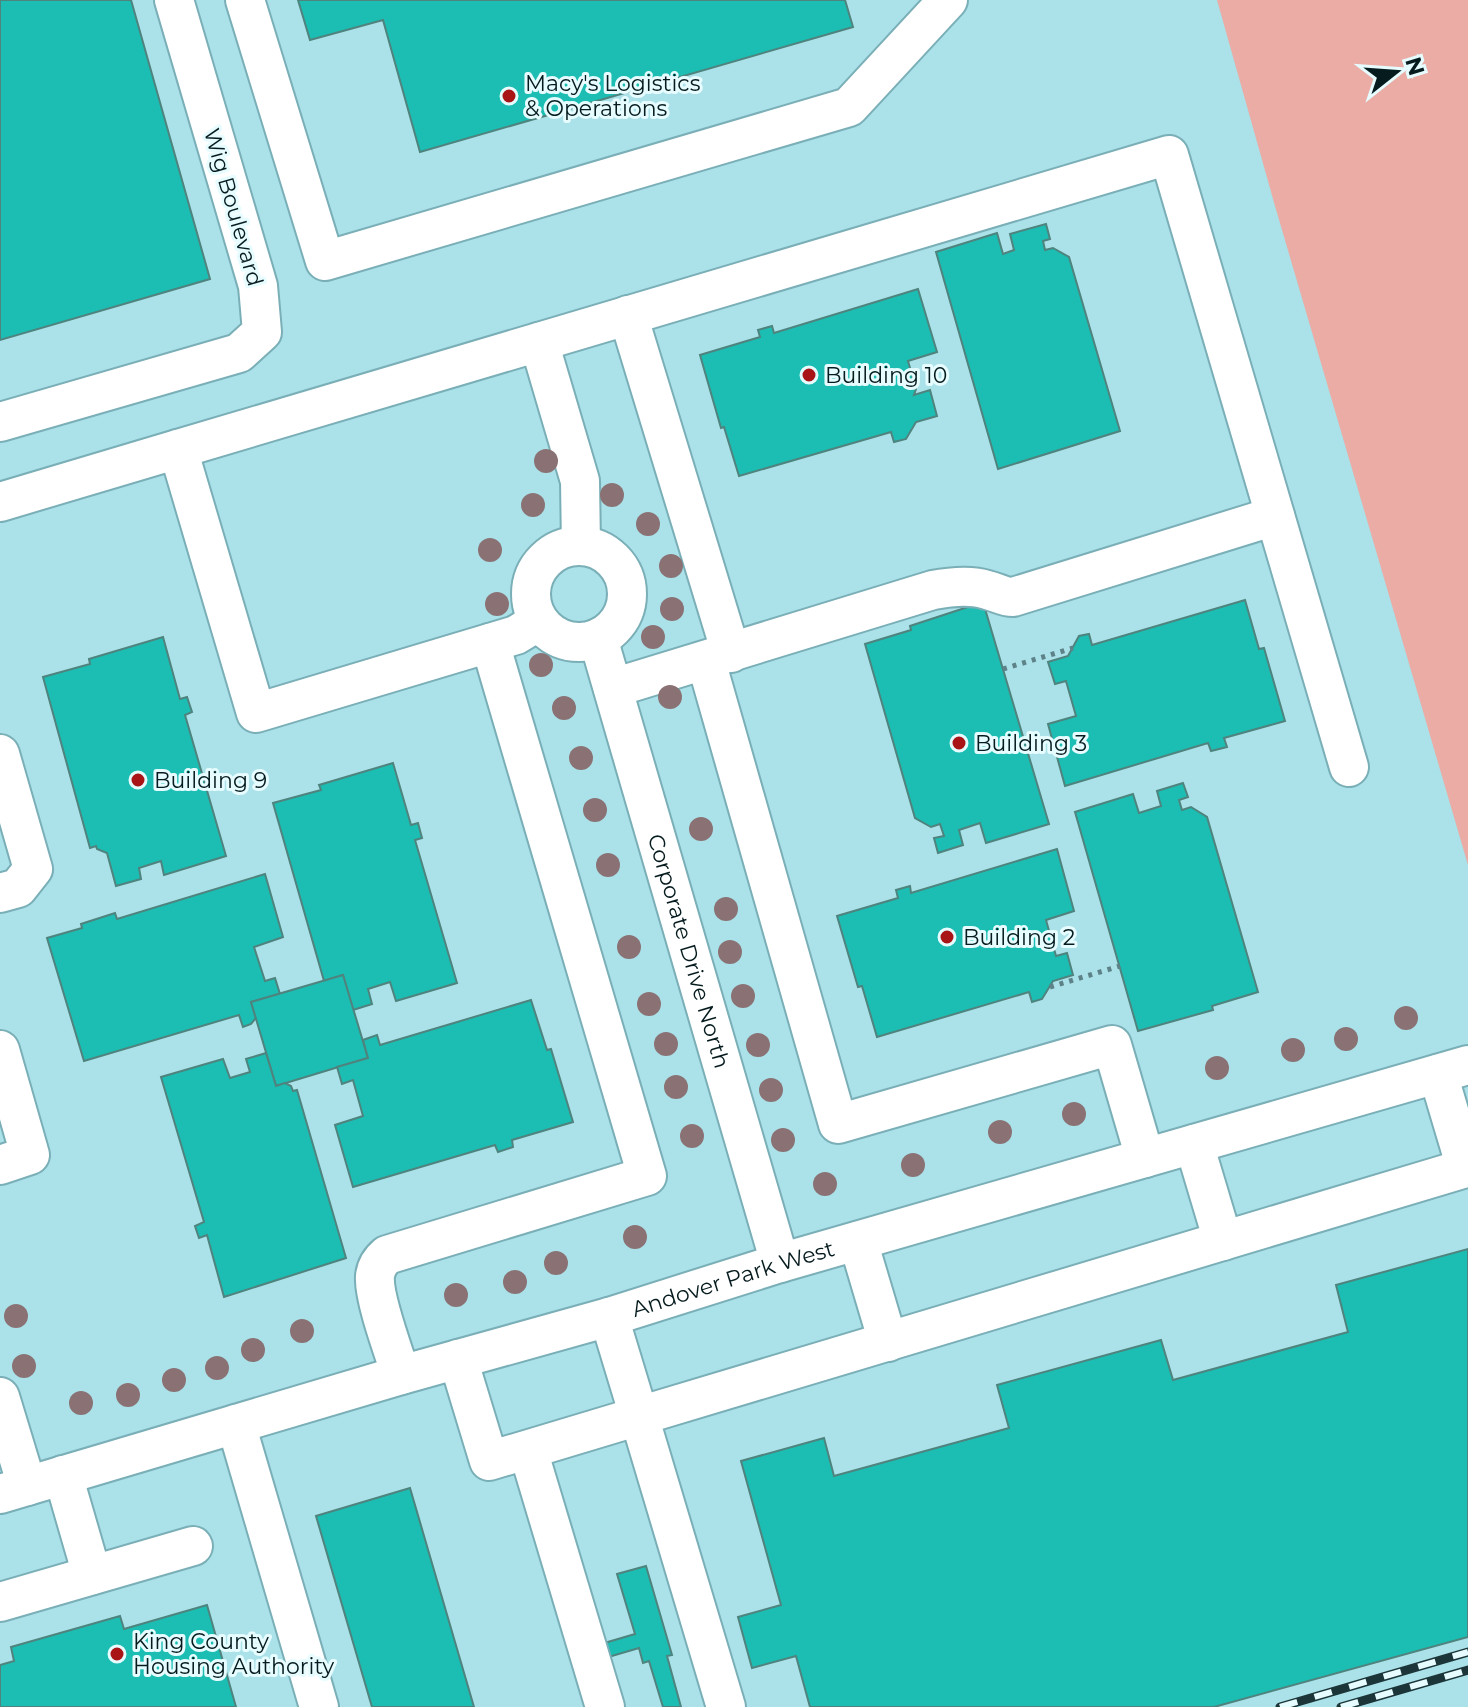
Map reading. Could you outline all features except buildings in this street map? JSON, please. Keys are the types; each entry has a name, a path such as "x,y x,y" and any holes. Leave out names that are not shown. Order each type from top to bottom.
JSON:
{"street":[{"name":"Wig Boulevard","path":"0,422 239,353 262,332 258,286 174,0"},
{"path":"245,0 325,261 849,107 948,0"},
{"path":"0,502 1169,155 1349,767"},
{"path":"628,315 838,1124 1112,1045 1145,1158"},
{"path":"539,342 580,481 581,546"},
{"path":"178,449 256,713 516,635 539,621"},
{"path":"613,688 933,590 953,587 986,589 1003,597 1013,597 1275,516"},
{"path":"581,546 602,551 614,561 623,573 627,588 621,618 598,638 582,642 566,640 551,633 539,621 532,606 530,590 535,573 545,560 558,550 581,546"},
{"name":"Corporate Drive North","path":"598,638 780,1263"},
{"path":"401,1375 375,1276 380,1261 387,1255 647,1176 490,643"},
{"path":"0,754 33,869 18,888 0,893"},
{"path":"0,1050 30,1155 0,1165"},
{"path":"458,1359 489,1461 528,1450 1467,1170 1453,1070"},
{"name":"Andover Park West","path":"30,1485 609,1317 780,1263 1453,1070"},
{"path":"1194,1144 1223,1241"},
{"path":"858,1241 888,1342"},
{"path":"609,1317 726,1707"},
{"path":"0,1397 30,1485 92,1575"},
{"path":"236,1424 319,1707"},
{"path":"528,1450 605,1707"},
{"path":"0,1602 193,1546"}],"path":[{"path":"1003,669 1073,648"},
{"path":"1050,987 1120,966"}],"shaded area":[{"path":"1217,0 1468,0 1468,865 1275,206"}],"railway":[{"path":"1280,1707 1468,1652"},
{"path":"1341,1707 1468,1670"}],"place":[{"name":"Macy's Logistics & Operations","path":"509,96"},
{"name":"Building 10","path":"809,375"},
{"name":"Building 3","path":"959,743"},
{"name":"Building 9","path":"138,780"},
{"name":"Building 2","path":"947,937"},
{"name":"King County Housing Authority","path":"117,1654"}]}
